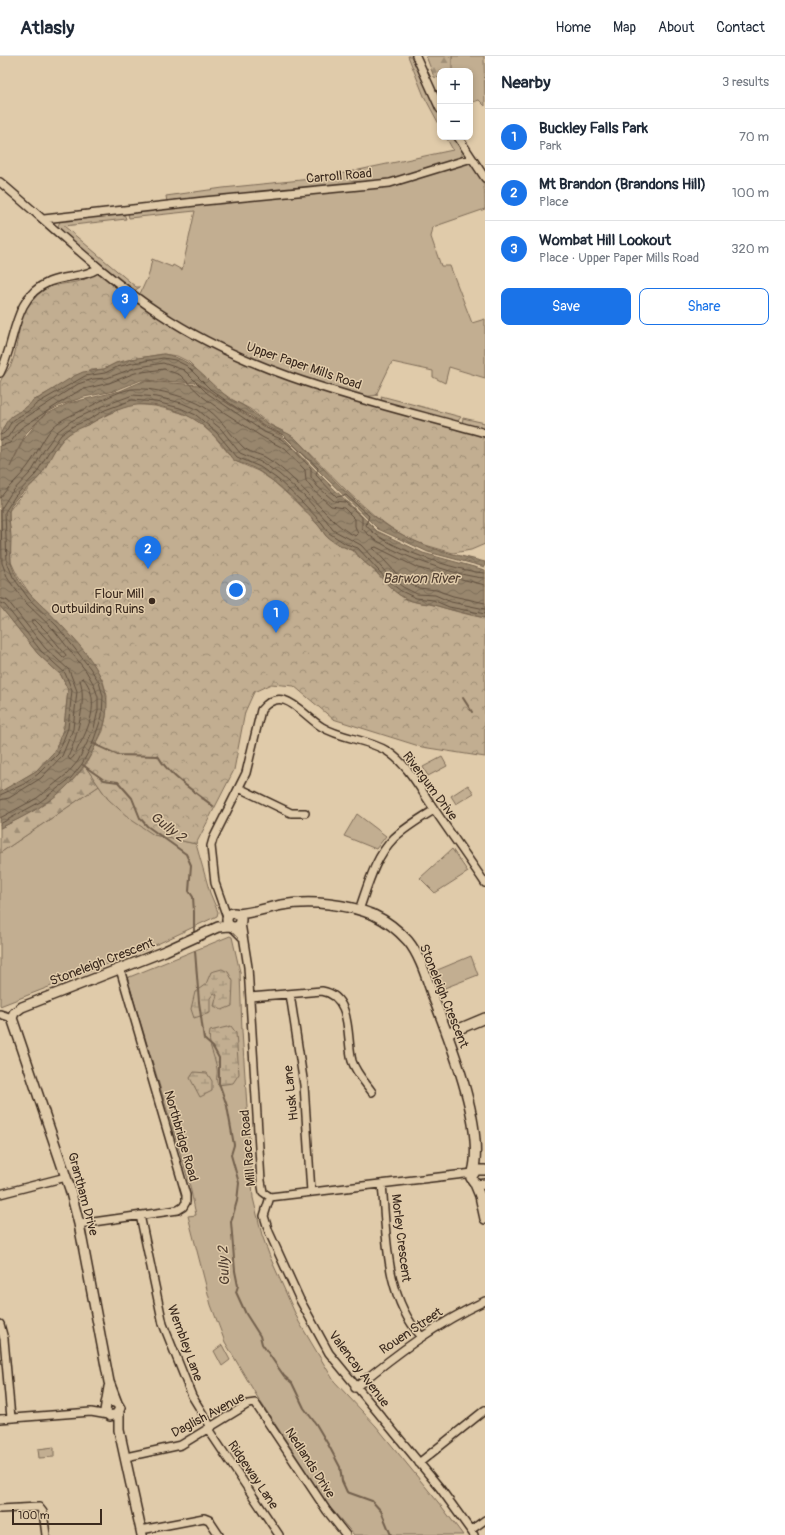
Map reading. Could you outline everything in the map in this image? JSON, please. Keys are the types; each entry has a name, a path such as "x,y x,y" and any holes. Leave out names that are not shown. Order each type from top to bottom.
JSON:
{"street":[{"path":"416,56 438,104"},
{"path":"460,140 485,178"},
{"name":"Carroll Road","path":"44,219 204,201 390,184 472,158"},
{"name":"Upper Paper Mills Road","path":"0,182 99,268 159,313 205,340 254,363 320,386 485,433"},
{"path":"0,373 6,361 18,317 27,297 40,286 50,281 85,275 99,268"},
{"name":"Rivergum Drive","path":"233,920 222,900 216,883 211,846 219,824 240,788 249,763 261,710 267,702 283,700 291,703 330,732 368,743 395,757 403,765 485,884"},
{"path":"240,788 292,813 305,814"},
{"path":"359,910 376,863 388,845 403,830 434,810"},
{"name":"Stoneleigh Crescent","path":"12,1018 14,1013 22,1007 120,969 255,912 282,905 306,903 359,910 376,916 394,928 408,942 422,968 466,1089 474,1126 477,1151 485,1170"},
{"name":"Mill Race Road","path":"233,920 242,937 248,967 261,1184 263,1192 270,1197 449,1177"},
{"name":"Northbridge Road","path":"79,1224 178,1210 183,1207 186,1202 186,1195 120,969"},
{"path":"250,997 322,991 330,992 341,1001 354,1066 372,1092"},
{"name":"Husk Lane","path":"290,994 304,1085 311,1192"},
{"path":"0,1014 12,1018"},
{"name":"Grantham Drive","path":"12,1018 66,1178 79,1224 109,1382 120,1408 112,1414"},
{"path":"447,1034 485,1018"},
{"name":"Stoneleigh Crescent","path":"477,1151 471,1178 483,1205 485,1219"},
{"name":"Stoneleigh Crescent","path":"473,1172 478,1169 485,1170"},
{"path":"449,1177 473,1172"},
{"path":"449,1177 466,1180 480,1186 485,1184"},
{"path":"0,1194 66,1178"},
{"name":"Morley Crescent","path":"382,1184 390,1272 397,1298 421,1336"},
{"name":"Stoneleigh Crescent","path":"483,1205 485,1189"},
{"name":"Valencay Avenue","path":"270,1197 264,1216 269,1232 318,1336 356,1388 420,1463 472,1532"},
{"name":"Wembley Lane","path":"140,1215 163,1324 189,1390 209,1428"},
{"name":"Rouen Street","path":"356,1388 421,1336 485,1301"},
{"path":"0,1324 4,1339 11,1418"},
{"name":"Grantham Drive","path":"109,1382 104,1411 112,1414 120,1430 141,1532"},
{"path":"91,1412 111,1401 117,1403"},
{"name":"Daglish Avenue","path":"126,1457 176,1447 248,1404 255,1404"},
{"name":"Nedlands Drive","path":"255,1404 327,1511 346,1535"},
{"path":"420,1463 485,1410"},
{"path":"0,1419 91,1412 112,1414"},
{"name":"Ridgeway Lane","path":"209,1428 279,1535"},
{"path":"0,1509 39,1507 43,1512 46,1535"},
{"path":"141,1532 204,1518 209,1520 219,1535"},
{"path":"472,1532 485,1520"}],"green space":[{"path":"408,56 416,56 437,104 437,120 424,96"},
{"path":"426,56 452,56 452,68 437,68 437,78 434,77"},
{"path":"452,56 484,56 485,106 479,100 473,102 473,68 451,68"},
{"path":"448,140 458,140 462,149 462,156 459,159 470,158 478,171 484,187 485,209 433,227 431,237 441,266 450,266 472,323 485,319 485,378 449,367 445,383 433,377 433,371 392,362 376,395 378,395 363,397 281,371 209,340 139,296 149,274 152,259 172,267 173,265 182,270 195,211 129,218 127,210 167,202 166,196 223,188 321,178 453,150"},
{"path":"123,211 126,219 64,226 136,287 140,287 134,291 65,235 58,226 61,219"},
{"path":"99,269 191,333 290,376 485,432 485,544 471,550 453,553 415,542 394,530 376,517 349,493 295,438 269,424 250,409 231,399 213,386 189,362 177,356 163,354 132,359 116,363 104,369 91,370 43,395 17,414 0,435 0,383 14,357 20,326 26,306 31,298 38,292 54,285 77,282"},
{"path":"381,396 461,417 457,422 382,402"},
{"path":"132,404 155,406 179,412 194,418 214,436 235,461 258,471 273,481 298,504 319,526 326,536 355,552 399,595 418,603 432,604 485,618 485,757 422,747 333,719 294,686 271,684 254,692 245,712 234,770 196,844 154,835 130,819 108,799 85,766 103,731 106,717 107,696 103,681 94,665 60,624 32,597 17,575 11,562 9,511 18,499 40,476 51,455 64,438 75,429 90,424 106,414"},
{"path":"463,418 485,423 485,430 462,424"},
{"path":"0,606 38,654 61,675 68,690 64,727 55,751 36,771 0,792"},
{"path":"442,757 447,766 428,776 423,767"},
{"path":"85,766 99,786 0,853 0,828 24,816 46,802 67,786"},
{"path":"468,785 474,793 456,804 451,796"},
{"path":"99,786 108,799 154,835 196,844 210,893 218,912 217,916 149,948 0,1006 0,853"},
{"path":"357,814 386,836 376,849 344,836"},
{"path":"452,849 468,872 435,893 420,878"},
{"path":"230,936 232,937 240,972 242,1031 253,1198 262,1235 270,1257 299,1322 334,1381 376,1426 463,1535 354,1535 329,1506 258,1398 225,1342 211,1305 188,1216 196,1215 190,1186 127,978"},
{"path":"471,956 478,975 442,989 435,971"},
{"path":"222,969 228,972 233,981 232,1006 222,1010 214,1006 217,995 214,993 210,998 210,1013 194,1018 191,1009 195,992 206,984 211,972"},
{"path":"231,1026 236,1033 239,1074 233,1083 218,1085 216,1064 210,1045 210,1031"},
{"path":"194,1072 207,1073 212,1081 212,1091 200,1097 190,1078"},
{"path":"222,1345 230,1360 222,1366 214,1351"},
{"path":"54,1447 54,1457 39,1458 38,1449"}],"water":[{"name":"Barwon River","path":"164,354 184,361 192,366 229,398 246,407 267,423 295,438 350,496 397,532 423,545 485,562 485,567 428,552 378,529 284,435 232,406 264,427 282,436 377,531 423,553 485,570 485,618 432,604 418,603 399,595 357,555 355,551 329,539 291,496 264,474 254,468 234,460 215,437 192,418 179,412 154,405 133,406 114,412 74,431 65,437 57,446 40,476 14,501 9,511 11,562 14,572 25,589 67,631 96,667 103,683 107,705 104,726 90,757 70,783 45,804 0,828 0,792 36,771 55,751 64,727 68,690 61,675 38,654 0,606 0,435 6,422 12,416 26,407 33,400 39,398 74,376 83,372 104,369 116,363 132,359","holes":["141,380 198,383 220,398 200,385 143,381 120,391 69,403 45,415 39,420 46,413 61,405 84,397 114,391","39,420 24,439 10,467 26,433"]}],"waterway":[{"path":"463,698 472,712"},
{"path":"94,744 118,755 158,756 175,777 213,806"},
{"name":"Gully 2","path":"83,765 104,780 118,782 132,798 140,818 147,826 186,854 191,865 189,891 193,897 194,936"},
{"name":"Gully 2","path":"195,951 199,1002 204,1039 213,1047 219,1058 219,1083 227,1106 234,1145 231,1155 239,1183 237,1201 231,1222 235,1271 238,1286 236,1292 246,1314 260,1336 262,1344 284,1376 292,1383 304,1408 316,1424 329,1446 340,1467 342,1481 347,1492 372,1501 381,1511 391,1535"}],"place":[{"name":"Wombat Hill Lookout","path":"125,319"},
{"name":"Mt Brandon (Brandons Hill)","path":"148,569"},
{"name":"Flour Mill Outbuilding Ruins","path":"152,601"},
{"name":"Buckley Falls Park","path":"276,633"}]}
